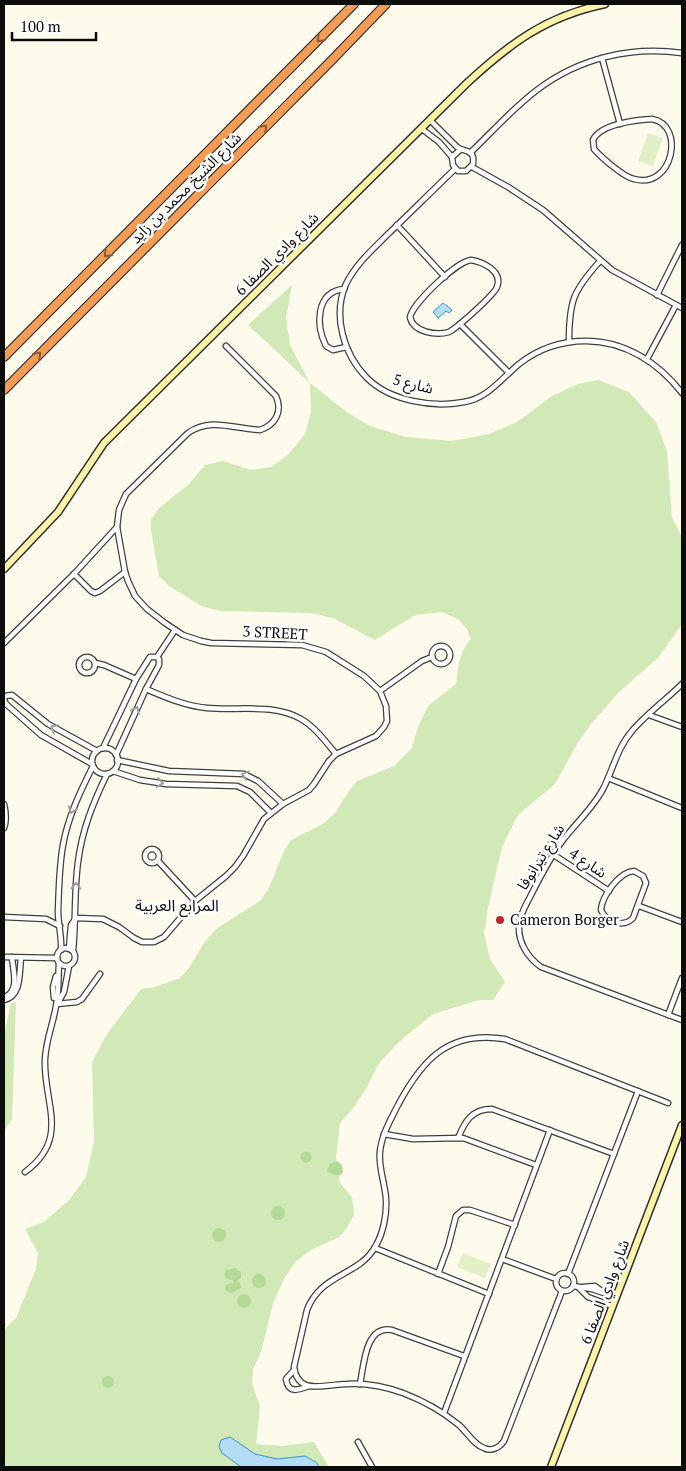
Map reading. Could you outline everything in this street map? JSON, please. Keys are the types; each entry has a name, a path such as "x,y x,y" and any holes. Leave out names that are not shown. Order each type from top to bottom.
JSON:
{"highway":[{"name":"شارع الشيخ محمد بن زايد","path":"4,357 354,4"},
{"name":"شارع الشيخ محمد بن زايد","path":"4,390 386,4"}],"main road":[{"name":"شارع وادي الصفا 6","path":"4,568 58,512 94,455 104,443 486,66 519,39 556,20 581,10 605,4"},
{"name":"شارع وادي الصفا 6","path":"551,1467 682,1125"}],"street":[{"path":"470,153 527,98 546,83 579,66 621,53 660,50 682,53"},
{"path":"602,58 620,124"},
{"path":"430,120 460,150"},
{"path":"677,136 673,129 660,120 641,120 620,124 597,134 592,145 597,153 627,176 642,180 658,176 670,167 678,152"},
{"path":"422,129 445,147 452,157 455,169 462,172 472,167 474,158 466,150 460,150 452,157"},
{"path":"432,136 440,129"},
{"path":"445,147 451,141"},
{"path":"472,167 508,187 543,210 600,261 624,278 682,308"},
{"name":"شارع 5","path":"455,169 359,263 344,289 340,318 346,347 363,374 378,387 398,396 421,402 444,404 472,400 487,393 531,356 568,342 587,341 620,347 647,359 668,376 682,393"},
{"path":"397,225 445,277"},
{"path":"658,295 682,245"},
{"path":"470,260 480,262 492,270 498,278 496,289 460,324 454,330 445,334 419,330 411,323 410,317 414,307 462,263 470,260"},
{"path":"568,342 570,313 574,296 583,281 600,261"},
{"path":"344,289 335,291 327,297 320,310 320,319 326,346 333,350 346,347"},
{"path":"647,359 676,305"},
{"path":"460,324 509,374"},
{"name":"3 STREET","path":"226,346 276,396 278,402 277,417 267,427 260,430 212,424 196,428 188,433 126,494 119,510 117,527 131,589 141,603 156,616 175,630 192,638 211,643 302,645 318,648 364,676 380,691"},
{"path":"4,643 74,574 117,527"},
{"path":"74,574 95,593 126,572"},
{"path":"157,657 175,630"},
{"path":"439,646 445,647 450,654 449,660 444,664 438,664 432,657 433,652 439,646"},
{"path":"25,1172 44,1153 51,1136 52,1116 46,1081 45,1060 47,1042 57,1004 59,964 57,958 61,950 58,912 60,866 66,832 74,806 92,765 93,757 97,751 103,748 136,679 150,657 157,657"},
{"path":"97,751 53,728 12,695 4,696 6,704 29,726 53,743 92,765 99,773 107,774 113,771 117,764 117,757 146,689 159,665 160,662 157,657"},
{"path":"76,918 103,919 138,940 148,943 164,938 195,900 236,867 259,826 271,813 309,790 336,754 376,736 384,727 387,721 386,706 380,691 422,661 432,657"},
{"path":"95,663 136,679"},
{"name":"شارع تيرانوفا","path":"682,684 631,732 624,742 596,800 562,841 543,872 521,915 519,923 520,939 528,954 534,961 549,970 682,1020"},
{"path":"146,689 178,702 199,707 257,708 293,715 306,722 336,754"},
{"path":"649,715 682,727"},
{"path":"103,748 111,750 117,757 169,771 244,774 258,781 283,804"},
{"path":"113,771 140,780 166,784 237,786 250,792 271,813"},
{"path":"57,1004 64,992 69,966 75,960 71,950 71,925 76,918 77,875 82,836 90,810 107,774"},
{"path":"608,778 682,808"},
{"path":"4,804 6,822 4,828"},
{"path":"543,872 538,869 538,865 552,842 556,839 562,841"},
{"name":"شارع 4","path":"554,855 609,891"},
{"path":"158,861 195,900"},
{"path":"629,872 639,873 643,876 646,883 639,906 633,918 628,922 620,923 608,919 602,914 603,902 609,891 629,872"},
{"path":"639,906 682,922"},
{"path":"4,917 46,919 53,917 58,912"},
{"path":"46,919 60,926"},
{"path":"61,950 71,950"},
{"path":"4,957 57,958"},
{"path":"4,998 10,995 14,988 12,957"},
{"path":"4,998 10,998 16,992 21,958"},
{"path":"59,964 65,967 69,966"},
{"path":"58,974 68,976"},
{"path":"57,1004 77,1002 82,999 100,974"},
{"path":"668,1014 682,978"},
{"path":"562,1291 504,1441 501,1445 492,1449 483,1448 444,1413 398,1391 360,1384 309,1386 296,1391 290,1389 286,1384 286,1379 294,1370 310,1302 320,1288 364,1259 375,1248 382,1231 386,1212 380,1159 384,1134 404,1094 426,1063 439,1052 454,1042 471,1037 488,1036 505,1039 668,1103"},
{"path":"568,1274 638,1091"},
{"path":"458,1138 467,1118 478,1110 499,1110 614,1154"},
{"path":"444,1413 550,1130"},
{"path":"384,1134 413,1139 458,1138 536,1165"},
{"path":"438,1274 448,1247 454,1220 459,1212 470,1210 515,1226"},
{"path":"375,1248 489,1294"},
{"path":"502,1259 556,1280"},
{"path":"561,1274 568,1274 574,1280 573,1286 567,1291 562,1291 556,1286 556,1280 561,1274"},
{"path":"573,1286 588,1288 616,1297"},
{"path":"579,1288 588,1297 612,1306"},
{"path":"601,1302 604,1293"},
{"path":"360,1384 370,1341 374,1334 384,1329 392,1330 464,1356"},
{"path":"294,1370 297,1379 309,1386"},
{"path":"358,1442 372,1467"}],"green space":[{"path":"648,133 663,138 653,166 638,161"},
{"path":"292,285 286,317 290,345 310,383 248,325"},
{"path":"598,380 629,392 656,422 667,451 672,518 682,537 682,624 658,658 619,692 592,723 578,742 555,784 518,815 502,847 488,907 484,934 490,959 505,982 493,1000 479,1000 433,1014 401,1040 379,1063 354,1107 340,1123 336,1157 340,1183 352,1197 354,1215 339,1237 311,1250 296,1261 284,1279 273,1303 261,1352 253,1369 252,1384 260,1406 256,1444 282,1446 314,1442 329,1467 4,1467 4,1330 16,1318 36,1269 38,1253 25,1229 44,1222 70,1199 86,1177 94,1142 92,1062 107,1034 141,989 155,987 180,978 216,929 260,901 268,890 284,851 291,840 323,824 335,813 357,781 394,766 412,748 418,727 428,706 456,684 458,666 462,654 471,639 467,629 458,619 442,612 415,615 375,640 333,618 311,613 220,611 201,606 168,585 159,576 151,530 151,520 158,509 189,484 205,465 223,461 251,470 271,467 288,455 305,434 311,412 310,383 348,413 370,426 406,437 452,441 489,434 517,422 552,396 578,384"},
{"path":"11,1003 16,1003 12,1119 4,1131 4,1035"},
{"path":"306,1151 312,1157 306,1163 300,1157"},
{"path":"337,1161 342,1165 343,1172 341,1175 335,1175 327,1171 330,1164"},
{"path":"275,1206 281,1206 285,1213 281,1220 275,1220 271,1216 271,1210"},
{"path":"216,1228 222,1228 226,1235 222,1242 216,1242 212,1238 212,1232"},
{"path":"463,1253 491,1264 485,1278 457,1267"},
{"path":"235,1268 241,1272 241,1278 237,1281 240,1283 241,1288 232,1293 225,1290 225,1288 233,1283 233,1280 227,1279 224,1275 226,1270"},
{"path":"256,1274 262,1274 266,1281 262,1288 256,1288 252,1284 252,1278"},
{"path":"241,1294 247,1294 251,1301 247,1308 241,1308 237,1304 237,1298"},
{"path":"106,1376 110,1376 114,1382 110,1388 106,1388 102,1384 102,1380"}],"water":[{"path":"443,303 452,310 449,313 446,311 438,318 433,312"},
{"path":"230,1437 255,1454 277,1459 305,1456 317,1463 319,1467 241,1467 222,1453 219,1447 221,1440"}],"place":[{"name":"Cameron Borger","path":"500,920"}],"district":[{"name":"المرابع العربية","path":"177,905"}]}
